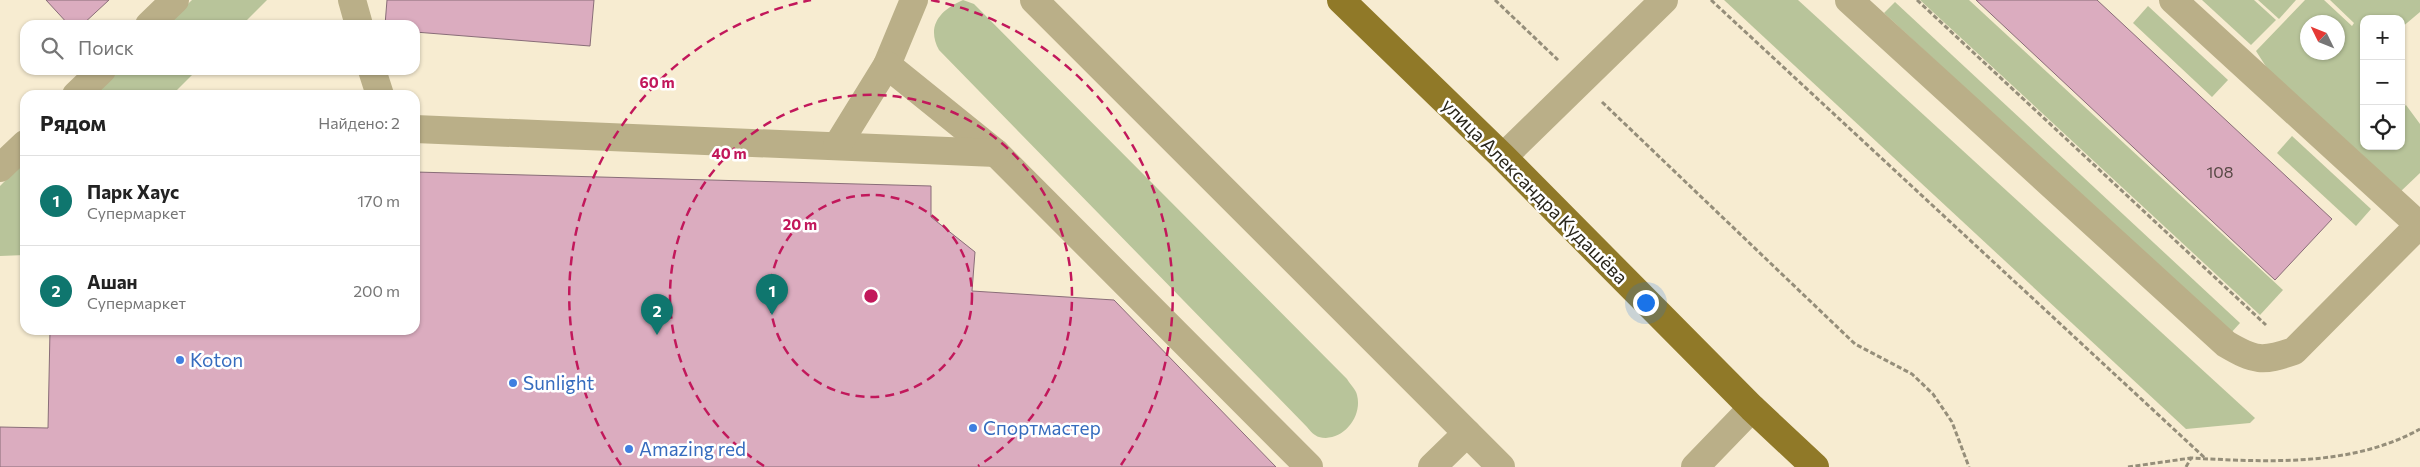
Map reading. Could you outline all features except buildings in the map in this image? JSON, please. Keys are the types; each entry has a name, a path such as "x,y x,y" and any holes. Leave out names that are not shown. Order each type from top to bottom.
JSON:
{"main road":[{"name":"улица Александра Кудашёва","path":"1341,0 1503,157 1752,408 1815,467"}],"lane":[{"path":"154,20 175,0"},
{"path":"352,0 358,20"},
{"path":"837,146 886,65 914,0"},
{"path":"1034,0 1500,467"},
{"path":"1503,157 1664,0"},
{"path":"1849,0 2226,344 2246,356 2269,360 2294,351 2420,224 2173,0"},
{"path":"886,65 996,153 1309,467"},
{"path":"81,90 97,75"},
{"path":"374,75 378,90"},
{"path":"420,130 996,153"},
{"path":"0,168 20,149"},
{"path":"1695,467 1752,408"},
{"path":"1432,467 1466,433"}],"path":[{"path":"1495,0 1854,344 1912,374 1933,394 1952,422 1969,467"},
{"path":"1711,0 2206,459"},
{"path":"1916,0 2294,351"},
{"path":"2128,467 2191,458 2261,461 2332,458 2400,440 2420,429"},
{"path":"2186,467 2191,458"}],"green space":[{"path":"192,0 267,0 247,20 171,20"},
{"path":"963,0 974,4 1347,379 1356,393 1358,403 1354,420 1343,432 1327,438 1317,436 1311,432 939,50 934,33 937,20 948,9"},
{"path":"1724,0 1798,0 2255,418 2250,423 2186,429"},
{"path":"1920,0 1969,0 2283,290 2260,315"},
{"path":"2202,0 2254,0 2276,20 2251,45"},
{"path":"2258,0 2296,0 2279,19"},
{"path":"2305,0 2324,0 2340,15 2300,15 2300,60 2345,60 2345,20 2352,26 2354,23 2330,0 2420,0 2420,12 2405,25 2405,15 2360,15 2360,150 2405,150 2406,105 2420,124 2420,173 2399,193 2274,79 2256,51"},
{"path":"1895,2 2240,323 2230,334 1884,13"},
{"path":"2148,6 2228,80 2212,97 2133,23"},
{"path":"115,75 192,75 177,90 99,90"},
{"path":"2292,136 2371,209 2356,226 2277,153"},
{"path":"20,166 20,255 0,256 0,186"}],"place":[{"name":"Парк Хаус","path":"772,315"},
{"name":"Ашан","path":"657,335"},
{"name":"Koton","path":"180,360"},
{"name":"Sunlight","path":"513,383"},
{"name":"Спортмастер","path":"973,428"},
{"name":"Amazing red","path":"629,449"}]}
